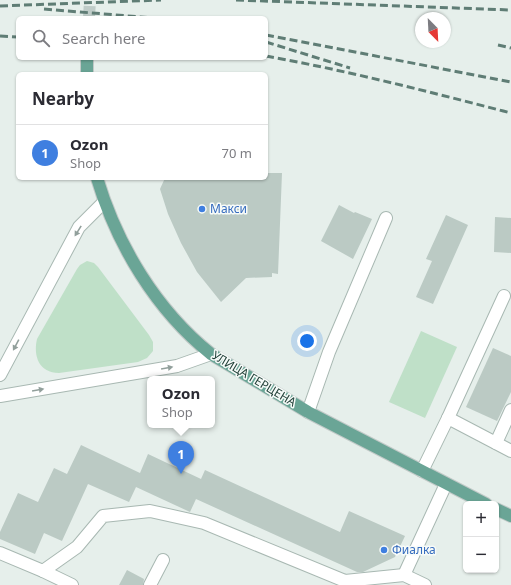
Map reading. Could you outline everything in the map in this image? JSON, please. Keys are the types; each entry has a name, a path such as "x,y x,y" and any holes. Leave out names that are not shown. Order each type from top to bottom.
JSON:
{"main road":[{"path":"87,60 87,72"},
{"name":"УЛИЦА ГЕРЦЕНА","path":"98,180 104,202 130,256 152,291 176,321 196,342 211,354 308,412 480,501"},
{"path":"499,510 511,516"}],"street":[{"path":"0,375 79,228 104,202"},
{"path":"308,412 329,352 386,218"},
{"path":"422,471 504,296"},
{"path":"0,396 177,366 211,354"},
{"path":"496,443 511,410"},
{"path":"448,418 511,451"},
{"path":"404,575 446,484"},
{"path":"43,571 77,547 103,516 150,512 204,523 345,581 404,575 425,585"},
{"path":"0,553 72,585"},
{"path":"150,585 163,560"}],"green space":[{"path":"87,261 94,263 98,267 149,335 153,342 153,351 147,358 138,362 59,373 52,372 42,367 39,362 36,351 37,339 77,269 80,265"},
{"path":"421,331 457,347 425,418 389,402"}],"building":[{"path":"268,173 282,173 278,274 272,273 272,277 246,278 221,302 197,272 181,243 168,214 160,189 164,180 268,180"},
{"path":"339,205 354,213 355,212 372,219 353,259 321,241"},
{"path":"446,215 468,225 433,304 416,297 432,261 426,259"},
{"path":"495,217 511,218 511,253 494,252"},
{"path":"493,348 511,356 511,392 497,421 466,407"},
{"path":"81,445 140,473 148,454 201,479 205,470 340,532 349,511 405,536 395,557 363,572 357,572 196,499 190,512 136,487 129,502 88,484 62,541 44,533 35,554 0,539 0,532 18,493 38,502 54,468 67,474"},
{"path":"127,570 144,579 143,585 119,585"}],"tunnel":[{"path":"89,16 90,0"}],"railway":[{"path":"0,6 161,0"},
{"path":"236,0 511,10"},
{"path":"44,9 129,16"},
{"path":"268,35 511,82"},
{"path":"0,36 16,37"},
{"path":"268,43 350,68"},
{"path":"498,45 511,48"},
{"path":"268,56 359,75 511,113"}],"place":[{"name":"Макси","path":"202,209"},
{"name":"Ozon","path":"181,474"},
{"name":"Фиалка","path":"384,550"}]}
